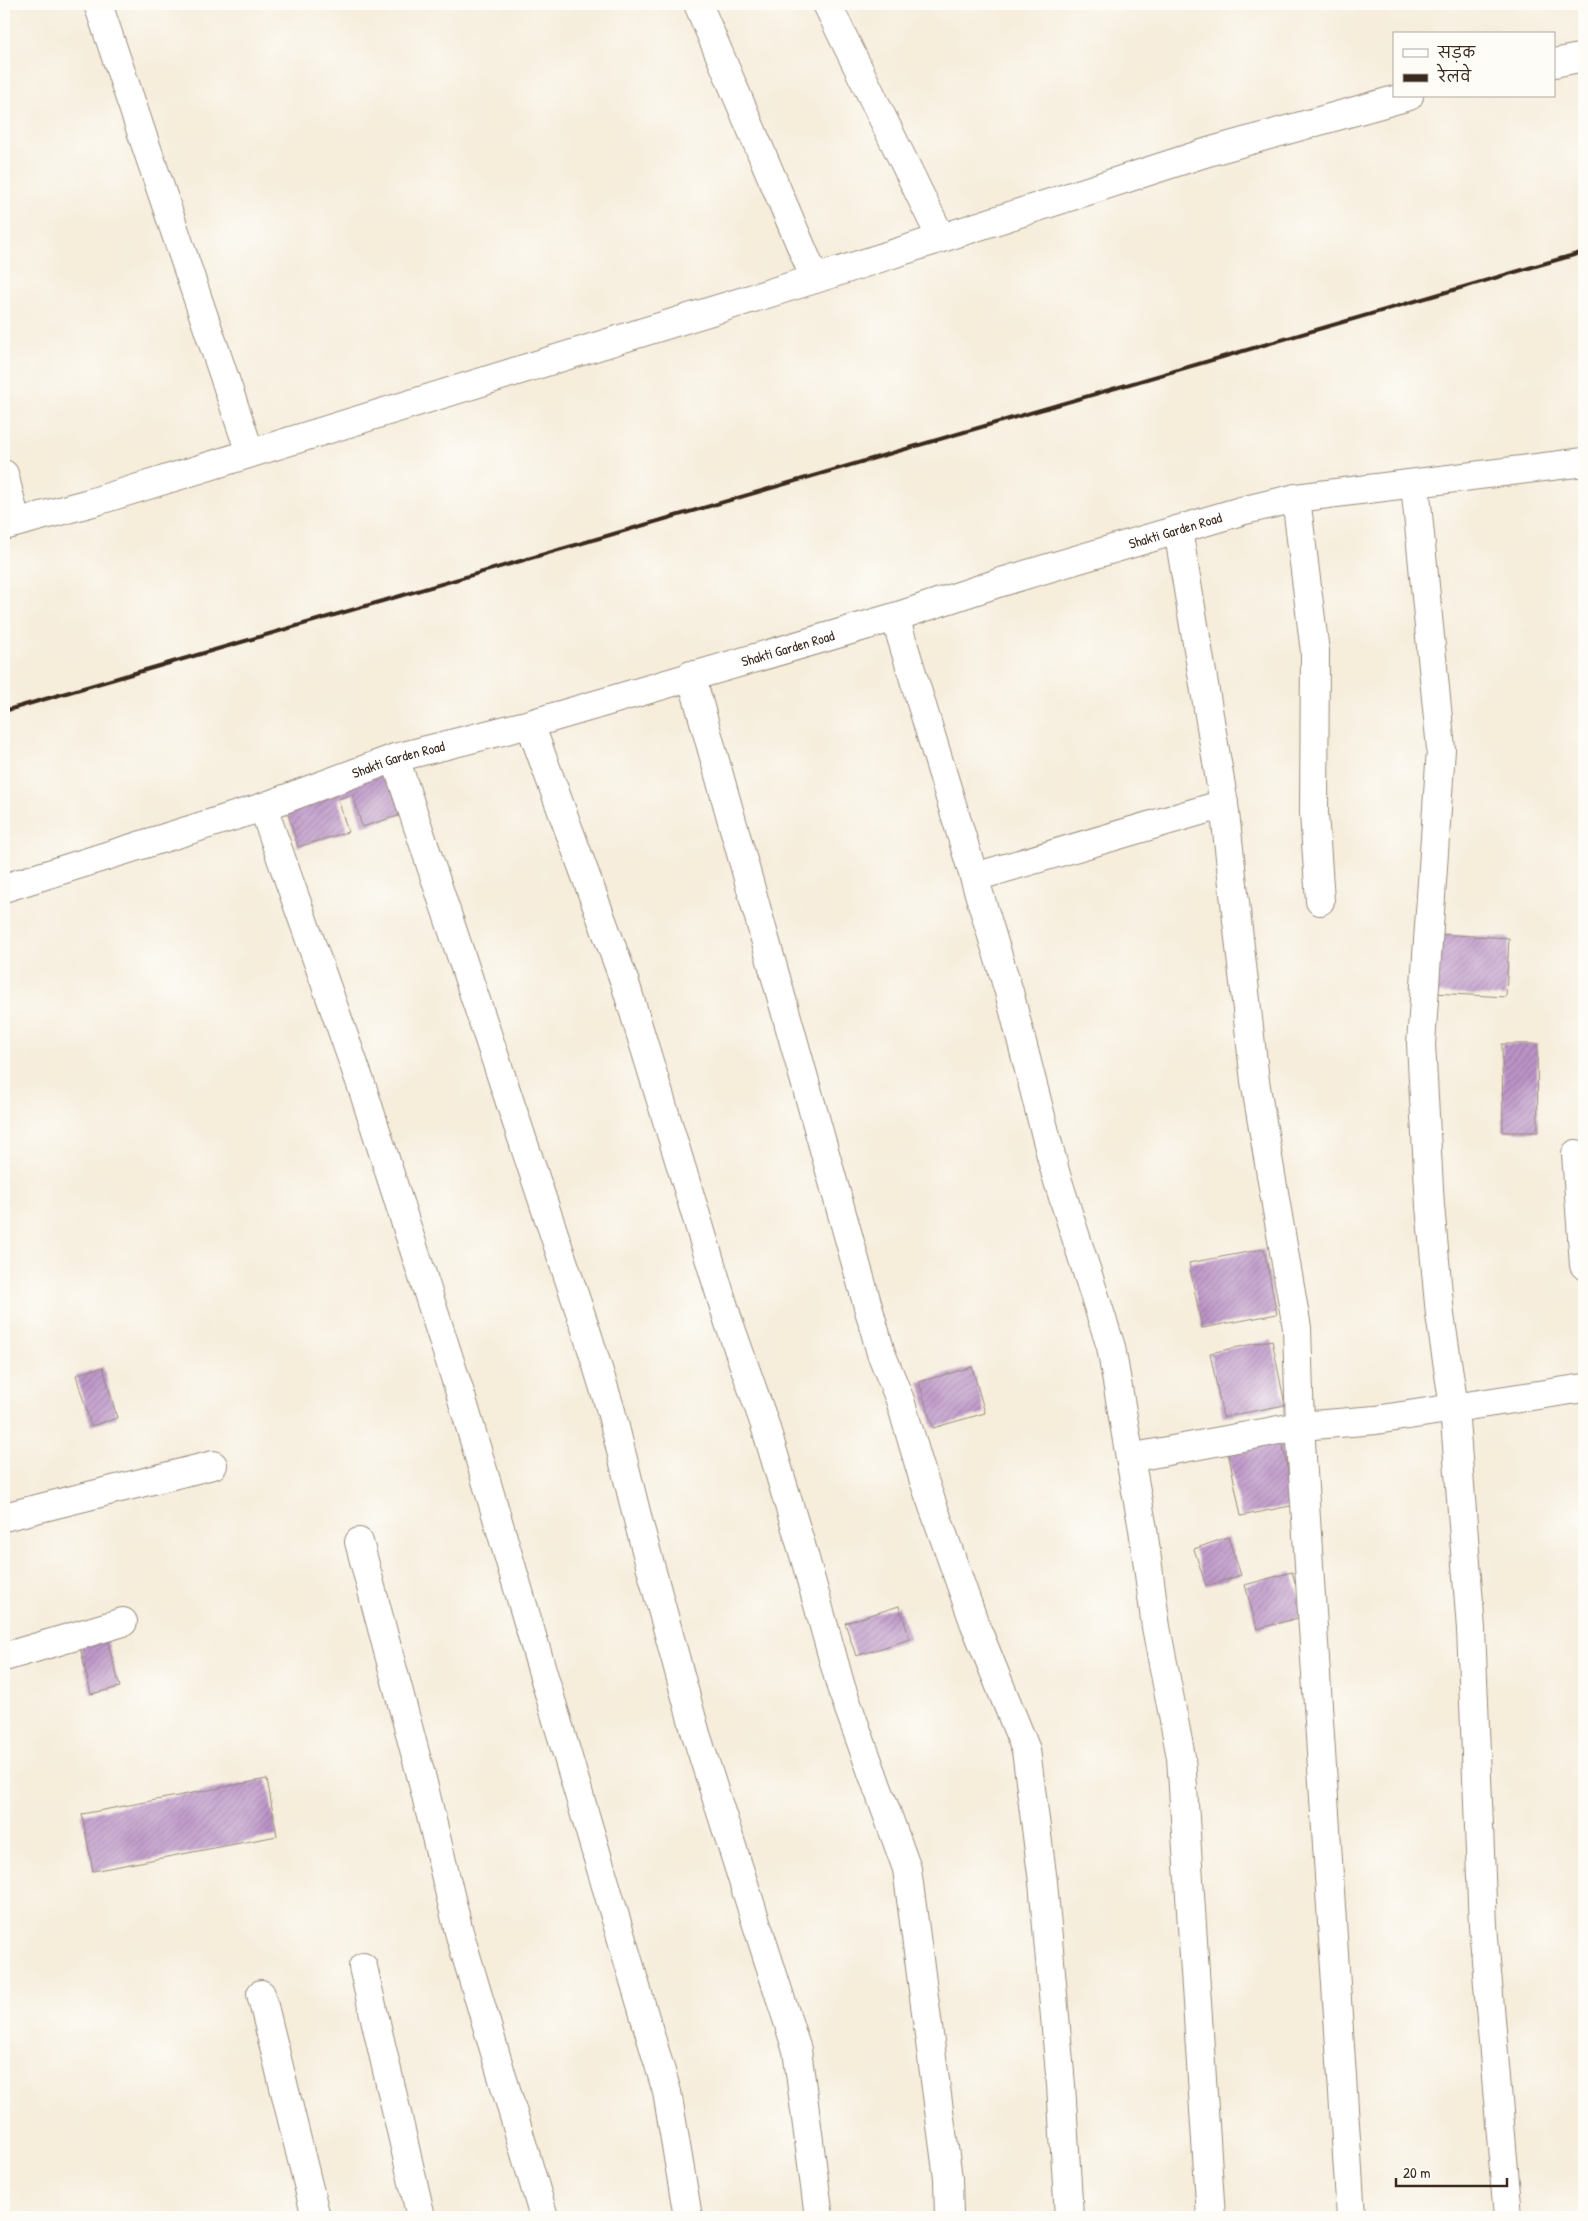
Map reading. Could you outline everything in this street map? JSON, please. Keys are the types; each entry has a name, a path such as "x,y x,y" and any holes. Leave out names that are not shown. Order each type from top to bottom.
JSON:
{"street":[{"path":"98,4 250,453"},
{"path":"698,4 815,280"},
{"path":"827,4 941,238"},
{"path":"1556,63 1584,57"},
{"path":"4,474 10,524 93,502 815,280 1208,152 1402,98"},
{"name":"Shakti Garden Road","path":"4,888 263,807 333,783 395,758 530,724 895,617 1178,530 1296,498 1362,488 1415,484 1584,462"},
{"path":"1415,484 1441,749 1421,1044 1431,1216 1440,1315 1454,1407 1471,1629 1483,1926 1508,2217"},
{"path":"1296,498 1316,652 1314,813 1320,901"},
{"path":"1178,530 1224,804 1255,1081 1298,1328 1300,1426 1351,2217"},
{"path":"895,617 1009,992 1056,1176 1111,1347 1143,1529 1156,1627 1181,1756 1211,2217"},
{"path":"690,676 881,1353 900,1400 923,1478 974,1622 1026,1750 1043,1882 1061,2085 1069,2217"},
{"path":"530,724 625,983 728,1320 764,1422 804,1554 841,1687 907,1869 948,2178 949,2217"},
{"path":"395,758 586,1330 611,1411 640,1528 696,1734 797,2050 819,2217"},
{"path":"975,877 1224,804"},
{"path":"263,807 363,1090 461,1396 667,2092 688,2217"},
{"path":"1576,1154 1584,1265"},
{"path":"1130,1458 1300,1426 1376,1420 1584,1388"},
{"path":"4,1517 214,1465"},
{"path":"359,1542 422,1779 459,1932 544,2217"},
{"path":"4,1656 123,1622"},
{"path":"363,1967 421,2217"},
{"path":"261,1994 316,2217"}],"building":[{"path":"398,769 411,812 362,827 353,794 338,799 348,832 298,847 285,804"},
{"path":"1436,934 1509,938 1506,997 1433,993"},
{"path":"1502,1044 1537,1044 1538,1132 1503,1132"},
{"path":"1264,1249 1277,1314 1202,1328 1189,1263"},
{"path":"1272,1340 1285,1405 1223,1417 1210,1353"},
{"path":"103,1367 117,1418 91,1426 76,1375"},
{"path":"972,1367 985,1413 933,1428 919,1382"},
{"path":"1281,1436 1295,1505 1241,1516 1227,1446"},
{"path":"1228,1537 1241,1575 1206,1586 1194,1549"},
{"path":"1292,1572 1305,1616 1257,1629 1245,1585"},
{"path":"899,1606 910,1639 856,1656 845,1623"},
{"path":"107,1639 120,1687 91,1694 80,1647"},
{"path":"267,1779 277,1836 93,1871 82,1814"}],"railway":[{"path":"4,711 1584,252"}]}
